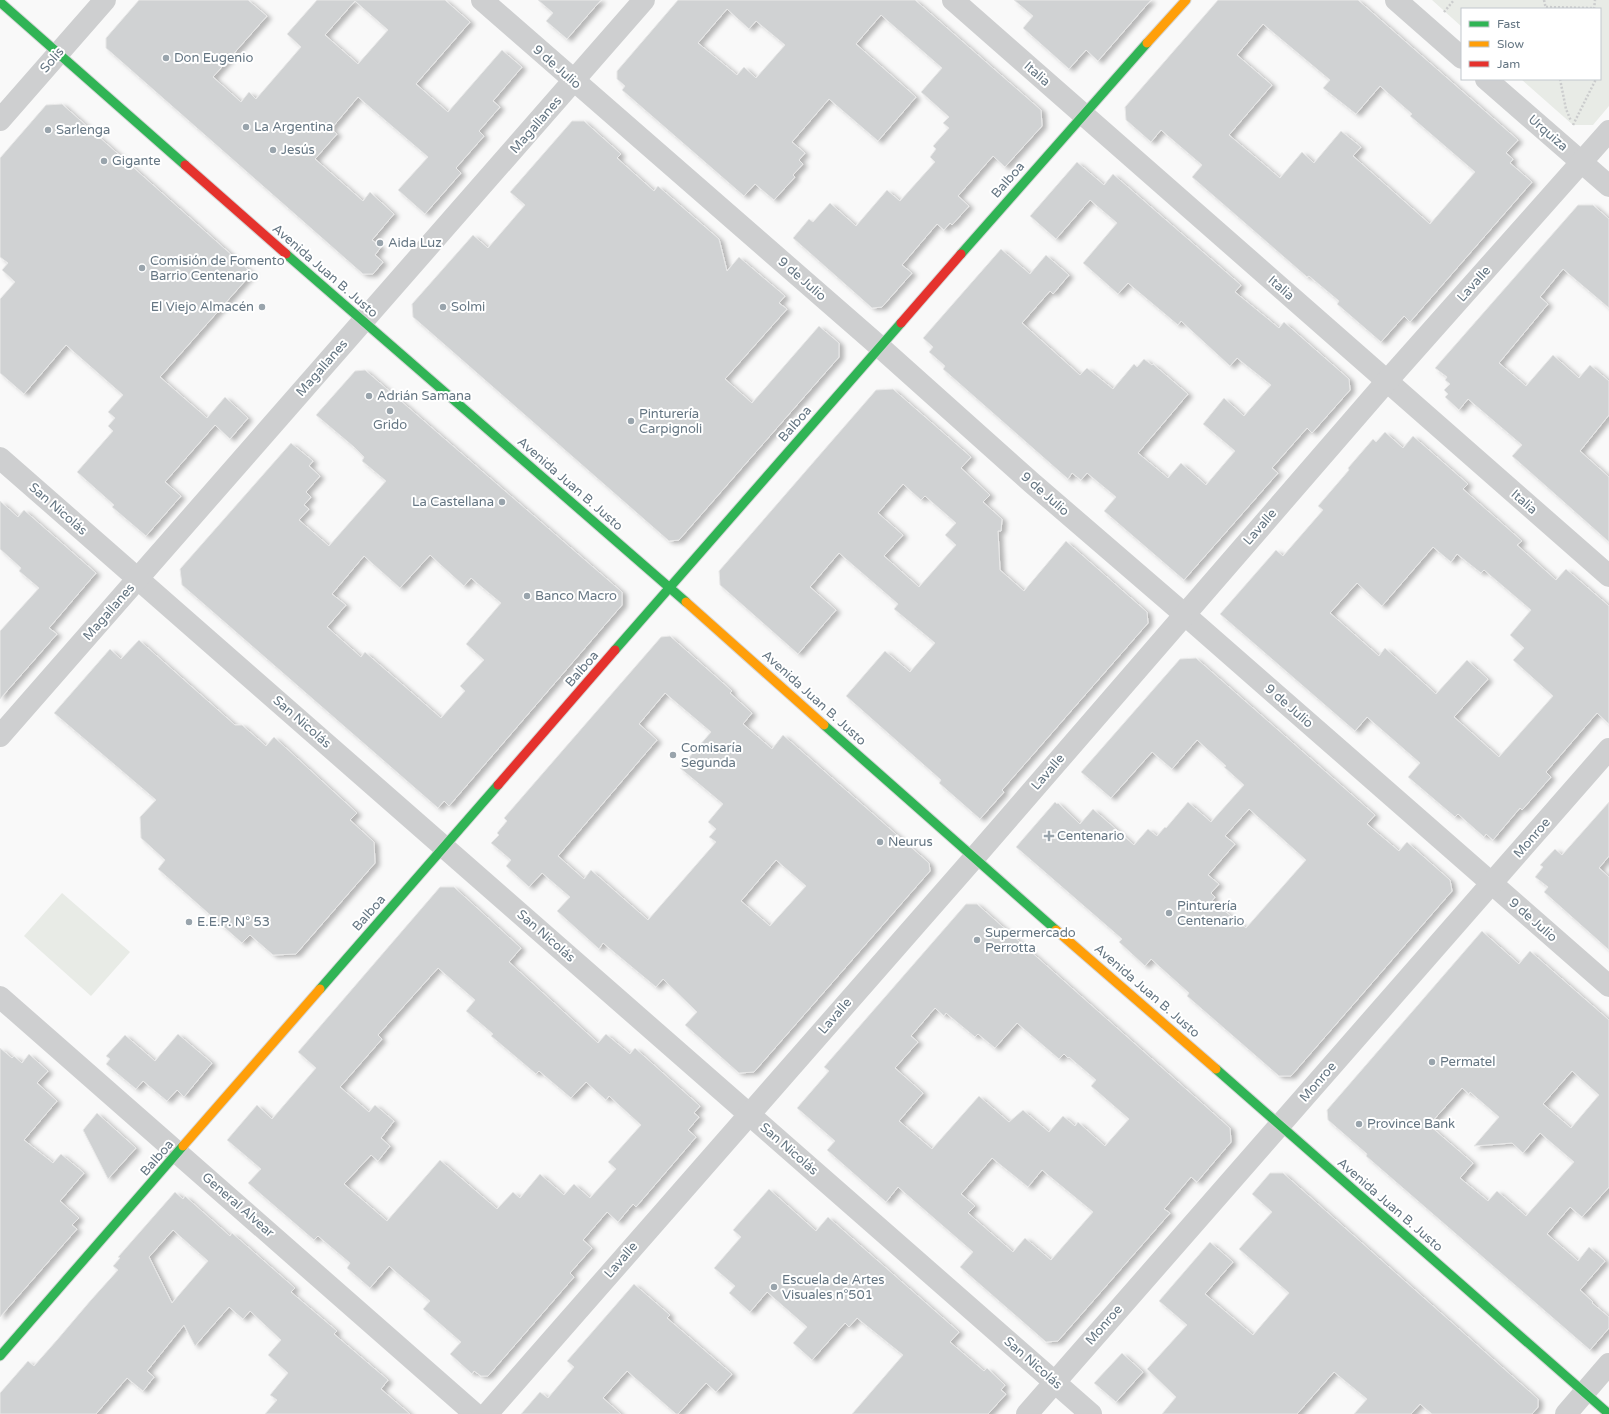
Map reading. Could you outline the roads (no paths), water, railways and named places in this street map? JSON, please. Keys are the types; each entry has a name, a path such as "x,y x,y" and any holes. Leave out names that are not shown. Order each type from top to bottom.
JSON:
{"main road":[{"name":"Balboa","path":"0,1356 880,347 1186,0"},
{"name":"Avenida Juan B. Justo","path":"0,2 363,322 670,588 974,858 1609,1414"}],"street":[{"name":"Solís","path":"0,120 105,0"},
{"name":"9 de Julio","path":"482,0 574,82 880,347 1032,483 1609,986"},
{"name":"Magallanes","path":"0,736 574,82 644,0"},
{"name":"Italia","path":"952,0 1609,576"},
{"path":"1396,0 1461,57"},
{"name":"Urquiza","path":"1487,80 1609,186"},
{"name":"Lavalle","path":"487,1414 974,858 1387,381 1609,131"},
{"name":"San Nicolás","path":"0,458 1091,1414"},
{"name":"Monroe","path":"1026,1414 1609,749"},
{"name":"General Alvear","path":"0,997 475,1414"},
{"path":"1566,1414 1609,1364"}],"place":[{"name":"Don Eugenio","path":"166,58"},
{"name":"La Argentina","path":"246,127"},
{"name":"Sarlenga","path":"48,130"},
{"name":"Jesús","path":"273,150"},
{"name":"Gigante","path":"104,161"},
{"name":"Aida Luz","path":"380,243"},
{"name":"Comisión de Fomento Barrio Centenario","path":"142,268"},
{"name":"El Viejo Almacén","path":"262,307"},
{"name":"Solmi","path":"443,307"},
{"name":"Adrián Samana","path":"369,396"},
{"name":"Grido","path":"390,411"},
{"name":"Pinturería Carpignoli","path":"631,421"},
{"name":"La Castellana","path":"502,502"},
{"name":"Banco Macro","path":"527,596"},
{"name":"Comisaría Segunda","path":"673,755"},
{"name":"Centenario","path":"1049,836"},
{"name":"Neurus","path":"880,842"},
{"name":"Pinturería Centenario","path":"1169,913"},
{"name":"E.E.P. N° 53","path":"189,922"},
{"name":"Supermercado Perrotta","path":"977,940"},
{"name":"Permatel","path":"1432,1062"},
{"name":"Province Bank","path":"1359,1124"},
{"name":"Escuela de Artes Visuales n°501","path":"774,1287"}]}
